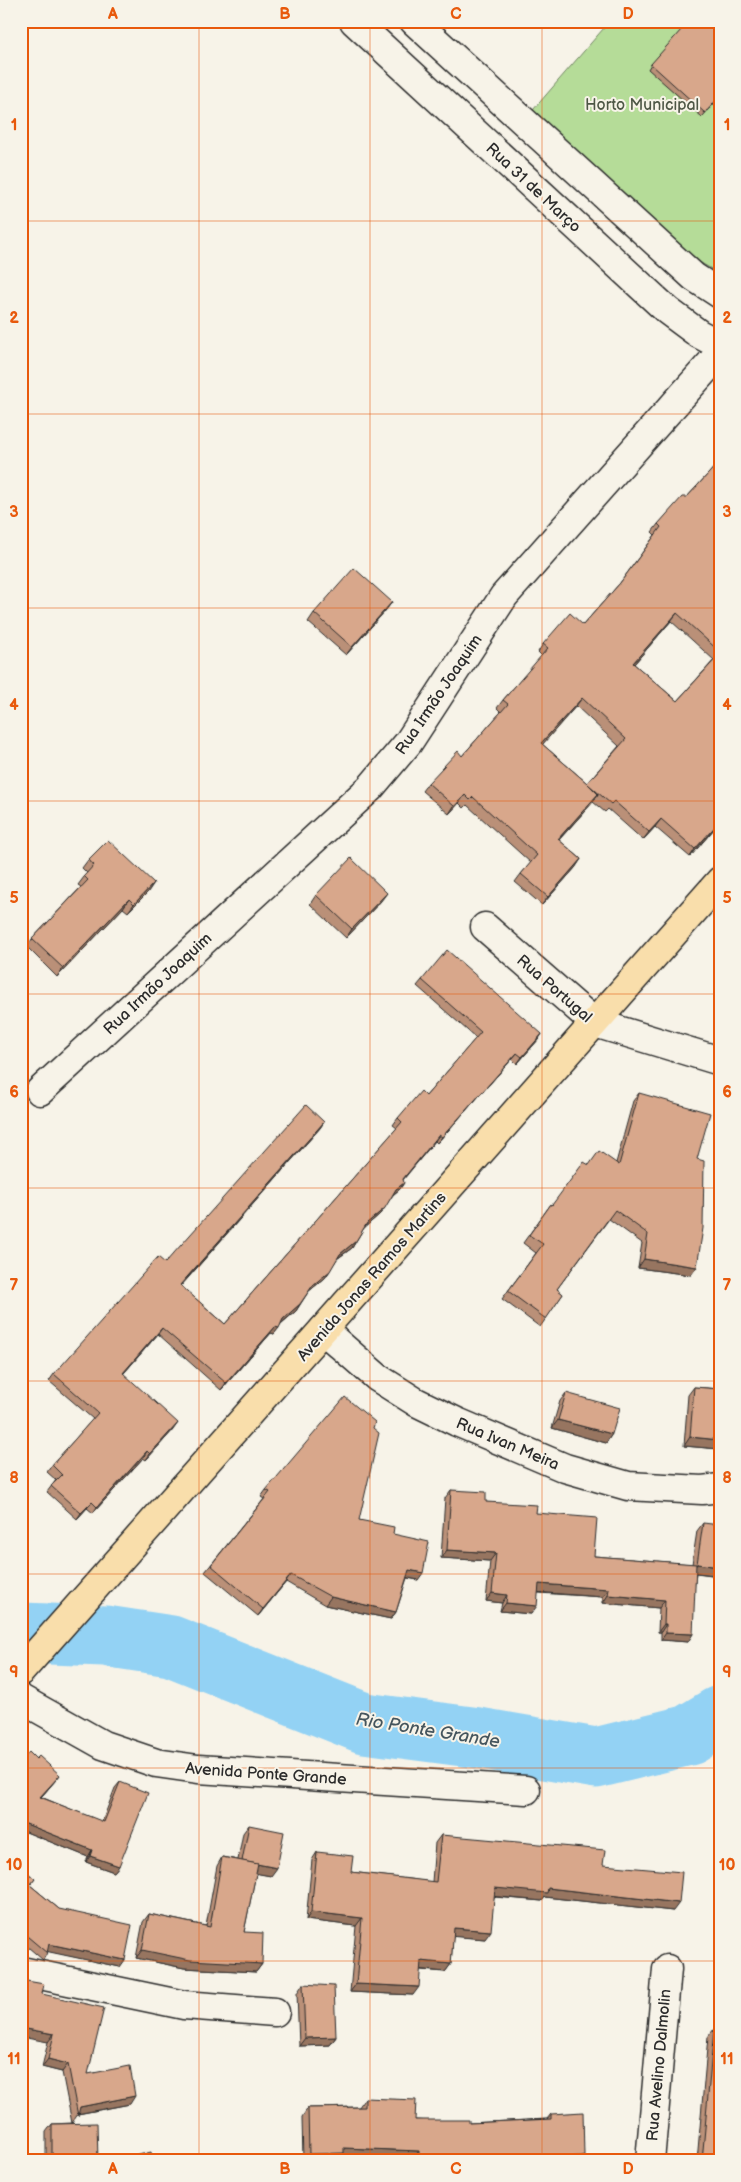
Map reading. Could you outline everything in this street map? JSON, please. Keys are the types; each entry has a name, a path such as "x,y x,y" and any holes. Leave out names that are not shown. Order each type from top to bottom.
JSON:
{"main road":[{"name":"Avenida Jonas Ramos Martins","path":"21,1671 720,881"}],"street":[{"name":"Rua 31 de Março","path":"354,21 668,311 699,334 720,345"},
{"path":"414,21 694,277 720,294"},
{"name":"Rua Irmão Joaquim","path":"40,1091 370,788 408,743 504,596 720,353"},
{"name":"Rua Portugal","path":"485,927 595,1023 720,1061"},
{"name":"Rua Ivan Meira","path":"323,1330 378,1378 416,1402 457,1422 565,1468 628,1486 702,1490 720,1488"},
{"name":"Avenida Ponte Grande","path":"21,1699 103,1745 156,1763 198,1769 526,1790"},
{"name":"Rua Avelino Dalmolin","path":"650,2161 667,1969"},
{"path":"21,1972 184,2005 275,2012"}],"green space":[{"name":"Horto Municipal","path":"610,21 720,21 720,274 689,256 533,110"}],"building":[{"path":"689,21 720,21 720,96 705,113 651,64"},
{"path":"720,461 720,652 677,613 633,663 677,701 720,654 720,821 695,849 661,819 649,832 614,801 611,804 588,784 598,794 558,839 581,859 548,897 521,874 537,855 473,797 470,800 465,795 454,806 428,783 458,751 462,756 508,704 503,700 548,648 543,644 570,613 583,625 620,583 661,527 658,524 682,497 687,497","holes":["582,698 626,739 587,783 541,743"]},
{"path":"354,568 392,602 352,647 314,613"},
{"path":"108,840 154,883 134,904 129,899 63,968 32,939 88,880 84,876 94,865 88,860"},
{"path":"351,858 387,893 352,929 316,895"},
{"path":"447,950 542,1034 522,1057 517,1053 442,1137 439,1135 403,1179 404,1183 396,1189 385,1208 367,1223 356,1241 340,1254 330,1271 313,1285 300,1304 283,1319 279,1328 275,1327 226,1383 162,1328 123,1373 178,1423 150,1454 147,1451 97,1507 92,1502 81,1513 51,1486 62,1475 52,1465 98,1413 54,1374 158,1257 165,1263 306,1105 324,1122 180,1285 225,1324 402,1122 398,1118 421,1091 426,1096 481,1032 422,980"},
{"path":"639,1093 710,1113 697,1159 704,1161 703,1228 697,1267 644,1259 648,1234 615,1210 557,1289 563,1294 546,1319 508,1291 543,1244 529,1235 584,1162 589,1165 599,1151 619,1165"},
{"path":"694,1387 720,1389 720,1440 690,1437"},
{"path":"566,1393 620,1408 612,1434 558,1420"},
{"path":"345,1397 375,1422 373,1428 379,1433 359,1520 394,1527 393,1534 429,1542 423,1573 409,1570 396,1612 331,1597 291,1575 263,1609 211,1565 270,1492 266,1490"},
{"path":"451,1490 486,1492 486,1502 537,1505 536,1513 597,1518 594,1556 696,1564 693,1634 666,1633 666,1624 664,1624 665,1600 608,1595 609,1589 539,1584 537,1606 506,1603 507,1595 492,1593 496,1553 447,1550"},
{"path":"703,1523 720,1525 720,1567 697,1564"},
{"path":"29,1752 36,1759 39,1756 60,1775 40,1797 104,1822 120,1782 148,1793 119,1866 90,1856 92,1850 21,1822 21,1761"},
{"path":"249,1825 284,1832 277,1868 242,1861"},
{"path":"441,1835 605,1850 603,1865 682,1872 679,1903 548,1888 547,1893 495,1888 491,1931 454,1928 451,1964 421,1961 419,1987 356,1984 362,1918 311,1912 317,1852 353,1856 351,1872 436,1882"},
{"path":"222,1857 258,1864 244,1932 263,1933 262,1964 190,1960 142,1950 149,1914 210,1927"},
{"path":"21,1867 35,1879 30,1885 59,1909 132,1925 125,1960 49,1944 47,1953 21,1931"},
{"path":"21,1980 44,1984 42,1994 104,2008 88,2074 130,2066 135,2096 80,2107 78,2116 68,2064 48,2059 54,2034 21,2028"},
{"path":"303,1984 334,1986 336,2037 305,2038"},
{"path":"714,2029 720,2030 720,2161 702,2161"},
{"path":"365,2098 416,2100 415,2120 469,2120 469,2123 551,2119 551,2114 583,2112 584,2156 495,2160 419,2158 419,2151 344,2148 344,2153 309,2154 308,2108 365,2107"},
{"path":"97,2123 98,2161 52,2161 52,2124"},
{"path":"151,2152 153,2161 113,2161"}],"waterway":[{"name":"Rio Ponte Grande","path":"21,1633 105,1636 171,1646 364,1723 479,1738 596,1758 689,1735 720,1716"}]}
